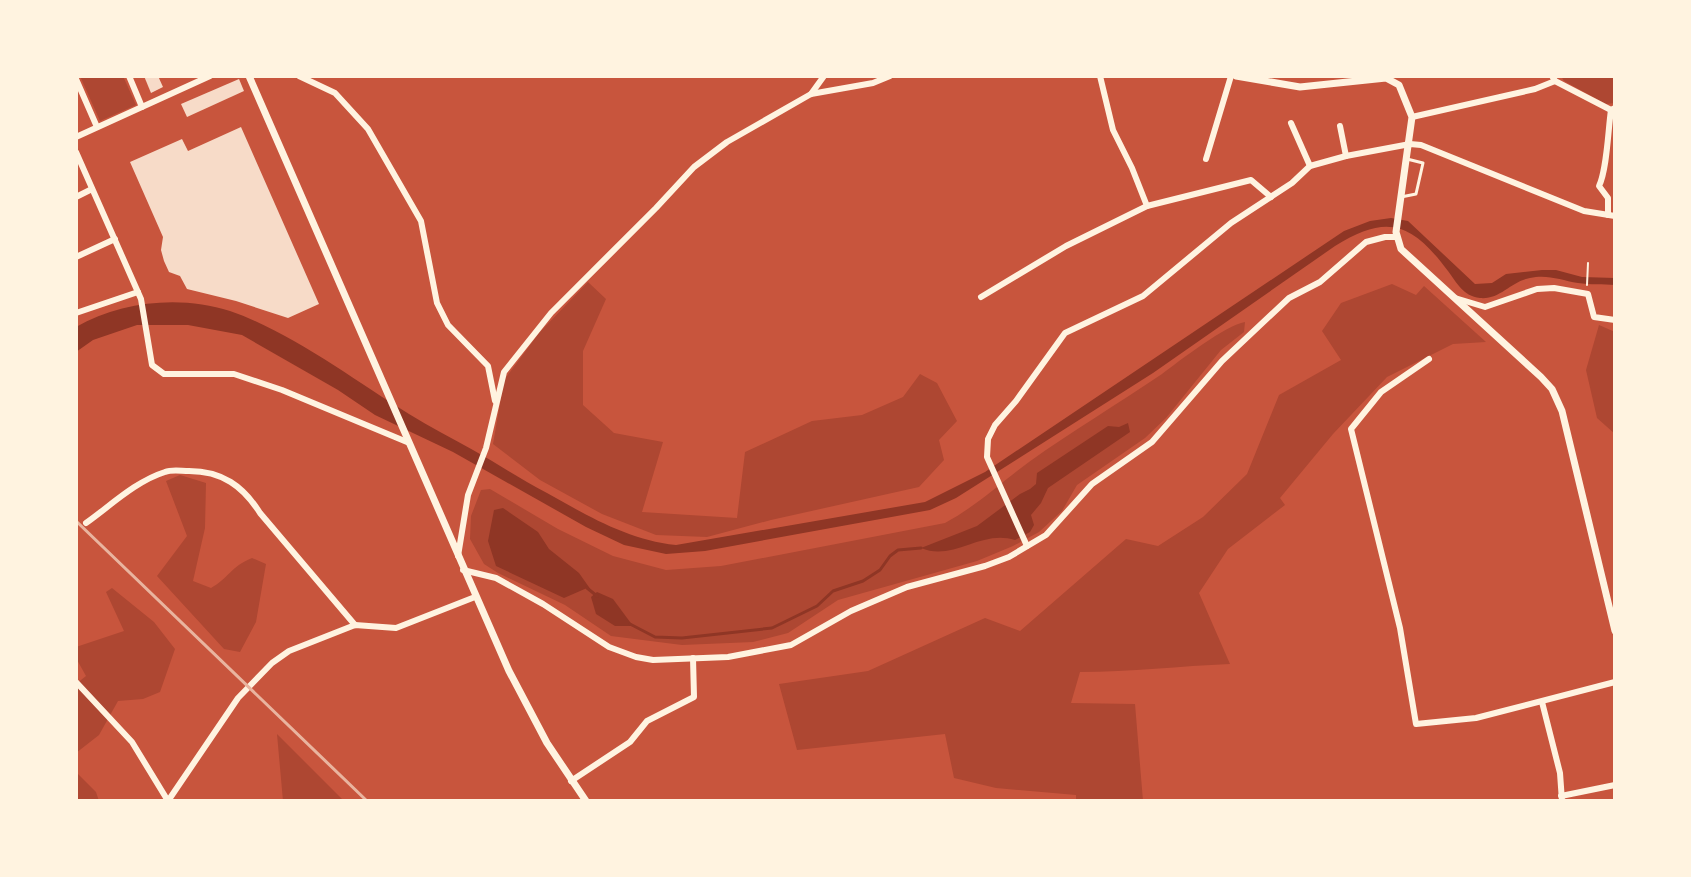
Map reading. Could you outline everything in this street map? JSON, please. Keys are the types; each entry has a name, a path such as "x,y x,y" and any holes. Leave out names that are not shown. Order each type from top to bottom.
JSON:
{"street":[{"path":"129,76 142,107"},
{"path":"76,137 210,76"},
{"path":"249,76 509,671 571,781 586,801"},
{"path":"299,76 335,93 368,129 421,221 437,303 448,325 488,366 496,406"},
{"path":"811,94 824,76"},
{"path":"458,556 468,495 486,448 504,372 541,326 694,167 727,142 811,94 873,83 890,76"},
{"path":"1100,76 1113,130 1147,206"},
{"path":"1206,159 1233,76 1300,87 1386,78 1399,85 1412,117 1396,234 1407,257 1541,377 1558,400 1570,438 1615,631"},
{"path":"76,79 97,127"},
{"path":"1027,546 987,457 988,439 995,425 1065,333 1143,296 1231,223 1292,183 1310,166 1410,144 1432,149 1584,211 1612,216 1608,198 1599,186 1604,175 1604,151 1613,109 1554,79 1535,89 1412,117"},
{"path":"1291,123 1310,166"},
{"path":"1340,126 1346,156"},
{"path":"76,152 142,302 152,365 164,374 234,374 282,390 407,442"},
{"path":"981,297 1066,246 1147,206 1251,180 1271,197"},
{"path":"76,197 92,189"},
{"path":"463,570 496,578 609,647 653,660 750,654 791,645 809,637 834,619 907,587 985,566 1027,546 1055,526 1092,484 1152,442 1222,361 1289,298 1320,282 1366,242 1396,234"},
{"path":"76,257 115,239"},
{"path":"1452,297 1485,307 1537,289 1554,288 1588,294 1594,317 1615,320"},
{"path":"76,313 138,292"},
{"path":"1429,359 1381,392 1351,429 1400,628 1416,724 1476,718 1615,682"},
{"path":"86,523 164,472 217,473 232,481 251,499 355,625"},
{"path":"76,682 132,742 168,801 238,698 272,663 304,644 355,625 396,628 475,597"},
{"path":"571,781 630,742 647,721 694,697 693,658"},
{"path":"1542,702 1560,773 1562,799 1615,785"}],"lane":[{"path":"1401,197 1416,194 1423,163 1407,159"}],"path":[{"path":"1586,293 1588,263"}],"shaded area":[{"path":"80,76 123,76 136,105 100,121"},
{"path":"1561,76 1615,76 1615,103 1606,104 1564,81"},
{"path":"1391,218 1408,221 1475,284 1492,283 1506,274 1556,270 1582,277 1615,278 1615,285 1536,277 1523,280 1494,296 1474,297 1461,288 1423,242 1410,233 1398,228 1370,229 1335,246 1153,373 956,498 930,510 705,551 666,554 624,545 453,452 375,415 242,335 188,325 137,325 93,340 76,352 76,327 112,311 172,302 230,311 299,344 417,419 578,510 641,538 676,545 925,502 985,472 1344,231 1370,221"},
{"path":"588,282 606,299 583,351 583,405 614,433 663,442 642,512 737,518 745,452 812,421 862,415 903,397 920,374 937,383 957,421 939,440 944,460 919,487 707,537 656,535 602,514 540,480 493,444 504,380 539,333"},
{"path":"1392,284 1416,295 1424,286 1486,342 1453,344 1387,377 1333,434 1280,498 1285,505 1228,549 1199,593 1230,664 1080,672 1071,703 1135,704 1143,801 1076,801 1076,795 996,788 954,778 945,734 797,750 779,684 868,671 985,618 1020,631 1126,539 1158,546 1203,517 1247,474 1279,395 1341,360 1322,331 1341,303"},
{"path":"1245,322 1244,332 1221,350 1166,418 1145,438 1077,485 1062,511 1039,532 977,561 838,600 788,633 753,642 682,645 611,636 565,605 484,564 470,539 471,516 481,490 490,489 558,529 613,556 666,570 721,566 945,523 1203,344"},
{"path":"1599,325 1615,332 1615,434 1597,418 1586,370"},
{"path":"1128,423 1130,432 1048,488 1031,515 1034,525 1030,532 1015,540 990,539 944,551 921,548 977,526 1036,484 1037,473 1108,426 1119,427"},
{"path":"180,475 206,483 205,528 193,581 211,588 252,558 266,564 256,622 240,652 224,649 157,576 187,536 166,481"},
{"path":"503,508 538,532 549,549 579,573 591,590 587,588 564,598 496,566 488,541 494,510"},
{"path":"112,588 154,622 175,649 160,692 143,699 118,701 99,735 76,753 76,684 86,676 76,658 76,647 124,631 106,592"},
{"path":"597,592 613,599 633,626 615,626 596,614 591,597"},
{"path":"277,734 344,801 283,801"},
{"path":"76,772 96,792 99,801 76,801"}],"building":[{"path":"144,76 158,76 163,87 151,93"},
{"path":"239,79 244,91 187,117 181,104"},
{"path":"241,127 319,304 288,318 187,289 180,276 169,272 161,250 163,237 130,162 182,139 188,151"}],"waterway":[{"path":"630,624 655,637 682,638 772,628 817,606 833,591 863,581 880,570 898,550 921,548"},
{"path":"587,588 597,596"}],"railway":[{"path":"76,521 367,801"}]}
